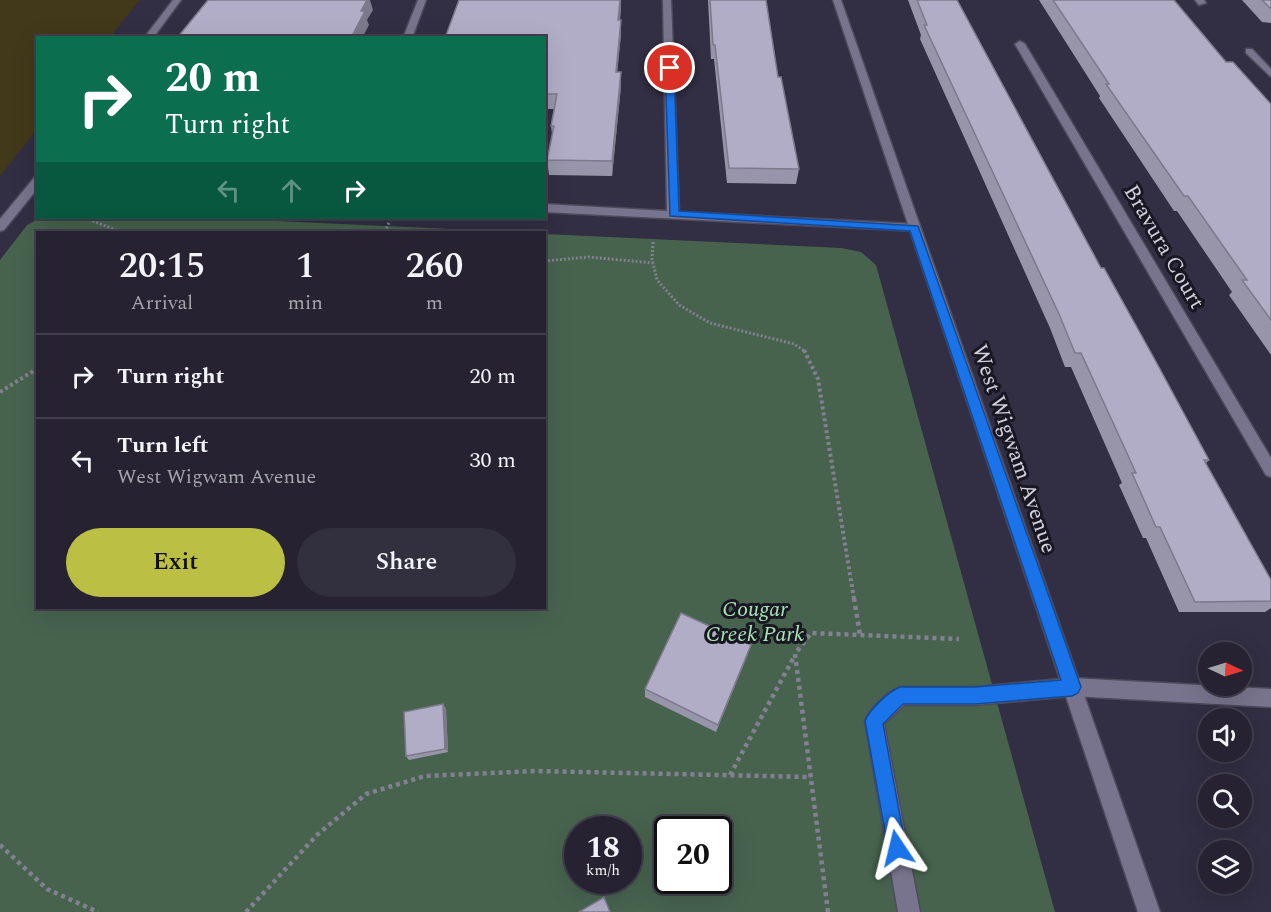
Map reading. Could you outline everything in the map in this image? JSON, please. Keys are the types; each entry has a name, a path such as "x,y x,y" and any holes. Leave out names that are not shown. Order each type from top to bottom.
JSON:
{"street":[{"path":"150,36 177,0"},
{"path":"408,36 422,0"},
{"path":"667,0 674,214"},
{"name":"West Wigwam Avenue","path":"837,0 1149,912"},
{"name":"Bravura Court","path":"1020,44 1271,471"},
{"path":"1249,51 1271,74"},
{"path":"0,227 36,184"},
{"path":"546,208 914,228"},
{"path":"909,912 874,721 900,696 975,696 1072,687 1271,698"}],"path":[{"path":"88,219 118,231"},
{"path":"653,242 653,263 657,280 680,305 711,323 776,338 806,351 818,379 860,635"},
{"path":"546,261 589,257 653,263"},
{"path":"0,392 36,369"},
{"path":"729,776 795,654 811,633 959,639"},
{"path":"795,654 828,912"},
{"path":"246,912 317,835 366,794 425,776 537,771 811,777"},
{"path":"0,846 47,889 98,912"}],"green space":[{"name":"Cougar Creek Park","path":"38,219 231,219 495,231 36,231 36,609 546,609 546,234 841,248 861,252 876,265 1055,912 0,912 0,260 27,225"}],"sand":[{"path":"0,0 140,0 111,36 36,36 36,130 0,176"}],"building":[{"path":"208,0 367,0 361,11 365,11 352,36 179,36"},
{"path":"459,0 620,0 618,20 621,20 616,72 621,72 612,161 547,160 554,126 551,126 557,94 546,94 546,36 446,36"},
{"path":"710,0 766,0 778,77 781,77 799,169 729,168 715,45 713,45"},
{"path":"917,0 957,0 1101,268 1104,268 1209,460 1204,460 1271,580 1271,601 1195,602 1160,527 1156,527 1132,473 1136,473 1081,353 1075,353 924,25 927,25"},
{"path":"1053,0 1174,0 1226,62 1233,62 1271,104 1271,320 1242,280 1247,280 1188,196 1184,196 1106,84 1109,84"},
{"path":"1262,0 1271,0 1271,9"},
{"path":"681,613 751,645 718,725 645,689"},
{"path":"443,704 445,749 406,756 404,712"},
{"path":"604,897 610,912 579,912"}],"route":[{"path":"670,68 674,214 914,228 1072,687 975,696 900,696 874,721 897,848"}]}
